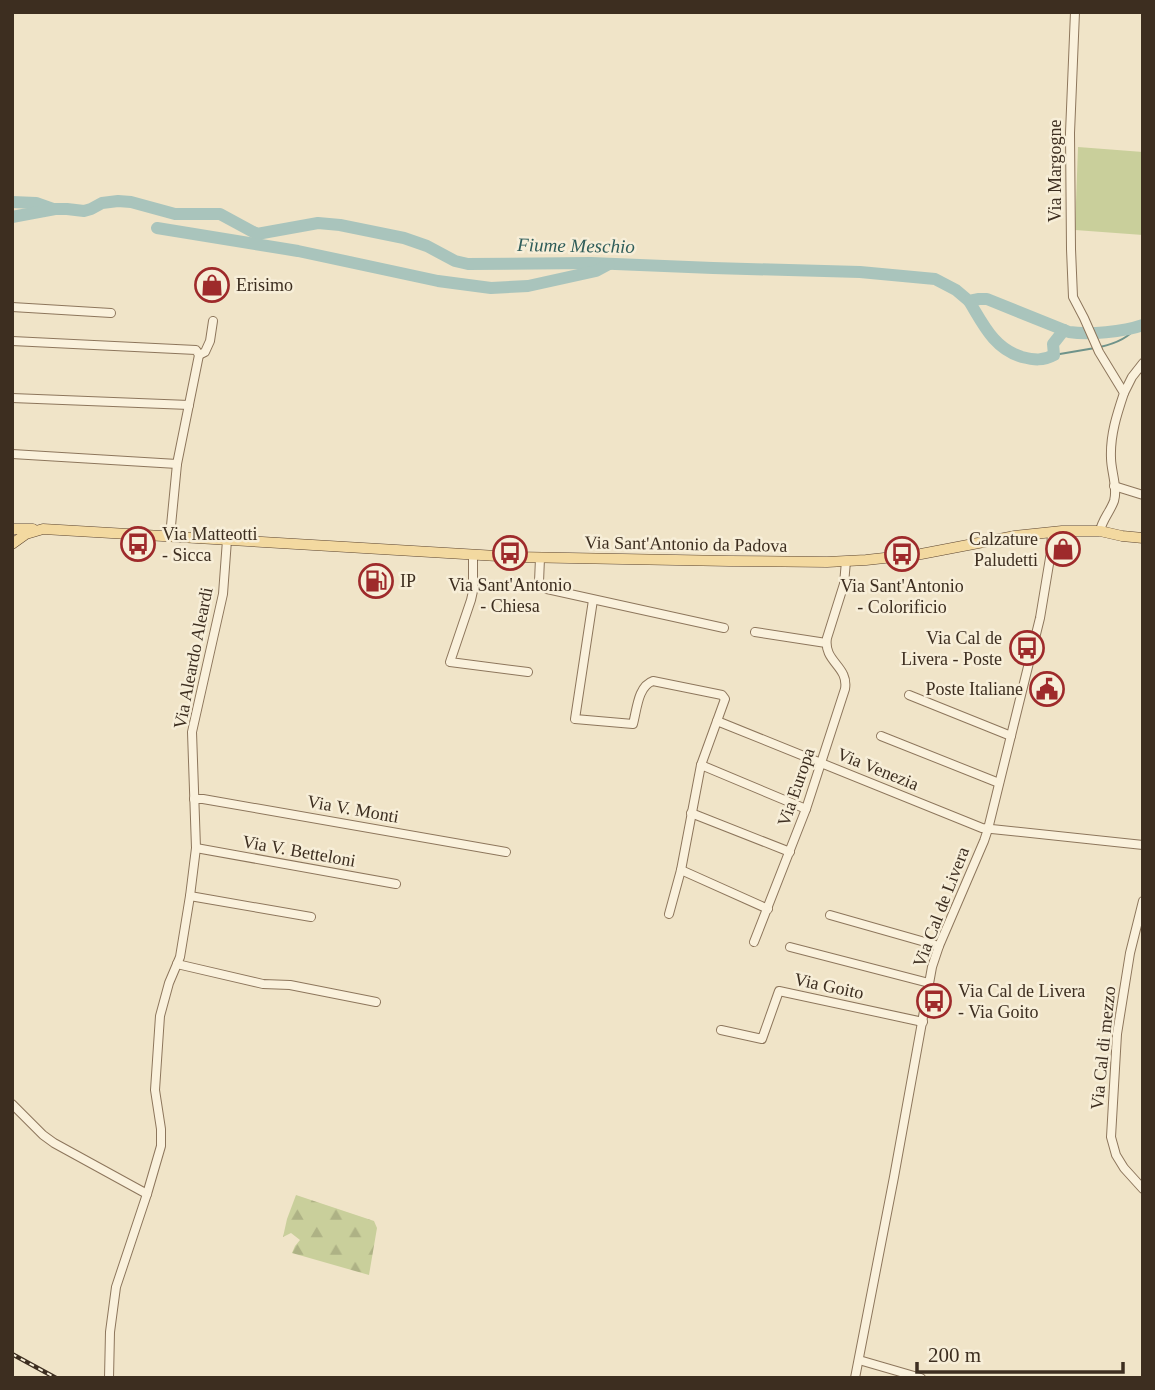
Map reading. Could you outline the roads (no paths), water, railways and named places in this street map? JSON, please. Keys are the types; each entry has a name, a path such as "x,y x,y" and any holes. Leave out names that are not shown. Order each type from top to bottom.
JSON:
{"main road":[{"name":"Via Sant'Antonio da Padova","path":"12,529 540,558 846,561 921,554 1015,536 1052,532 1100,531 1143,538"},
{"path":"12,544 21,536 40,529"}],"street":[{"name":"Via Margogne","path":"1075,12 1070,134 1073,297 1097,349 1124,393"},
{"path":"12,306 111,313"},
{"path":"12,351 13,341 205,352 213,321"},
{"path":"170,536 177,464 198,352"},
{"path":"1100,531 1114,501 1111,444 1114,424 1124,393 1142,363"},
{"path":"12,398 189,405"},
{"path":"12,454 177,464"},
{"path":"1114,486 1143,495"},
{"name":"Via Cal de Livera","path":"855,1378 904,1130 929,983 939,946 988,829 1044,598 1052,532"},
{"name":"Via Aleardo Aleardi","path":"109,1378 110,1332 116,1287 161,1146 155,1090 160,1016 182,948 190,896 196,848 193,726 223,594 227,540"},
{"path":"473,555 471,600 450,662 528,672"},
{"path":"540,558 538,580 544,588 724,628"},
{"path":"755,632 826,643 844,584 846,561"},
{"path":"593,600 575,719 634,724 643,688 653,681 722,695 725,699 701,765 681,870 669,914"},
{"name":"Via Europa","path":"754,943 806,809 846,684 844,675 826,651 826,643"},
{"path":"909,695 1011,736"},
{"name":"Via Venezia","path":"717,721 982,828 1143,845"},
{"path":"881,736 999,783"},
{"path":"701,765 806,809"},
{"name":"Via V. Monti","path":"194,799 506,852"},
{"path":"691,813 790,852"},
{"name":"Via V. Betteloni","path":"196,848 396,884"},
{"path":"681,870 768,909"},
{"path":"190,896 311,917"},
{"name":"Via Cal di mezzo","path":"1143,901 1130,953 1117,1034 1111,1138 1116,1155 1124,1168 1143,1189"},
{"path":"830,915 939,946"},
{"path":"790,947 929,983"},
{"path":"177,964 262,984 290,985 376,1002"},
{"name":"Via Goito","path":"721,1030 762,1039 779,991 923,1022"},
{"path":"12,1104 54,1143 147,1194"},
{"path":"859,1360 921,1378"}],"waterway":[{"path":"12,202 36,203 53,209"},
{"name":"Fiume Meschio","path":"12,217 55,209 84,211 102,203 131,202 175,214 220,214 257,234 318,223 340,225 404,238 427,246 455,261 468,264 591,263 860,272 935,279 956,290 969,301 987,299 1069,332 1106,332 1143,325"},
{"path":"157,228 298,251 438,281 491,288 528,286 596,271 609,264"},
{"path":"969,301 997,342 1022,357 1038,359 1054,355 1053,344 1064,330"},
{"path":"1100,347 1115,343 1135,328"},
{"path":"1054,355 1095,348"}],"railway":[{"path":"12,1354 56,1378"}],"place":[{"name":"Erisimo","path":"212,285"},
{"name":"Via Matteotti - Sicca","path":"138,544"},
{"name":"Calzature Paludetti","path":"1063,549"},
{"name":"Via Sant'Antonio - Chiesa","path":"510,553"},
{"name":"Via Sant'Antonio - Colorificio","path":"902,554"},
{"name":"IP","path":"376,581"},
{"name":"Via Cal de Livera - Poste","path":"1027,648"},
{"name":"Poste Italiane","path":"1047,689"},
{"name":"Via Cal de Livera - Via Goito","path":"934,1001"}]}
